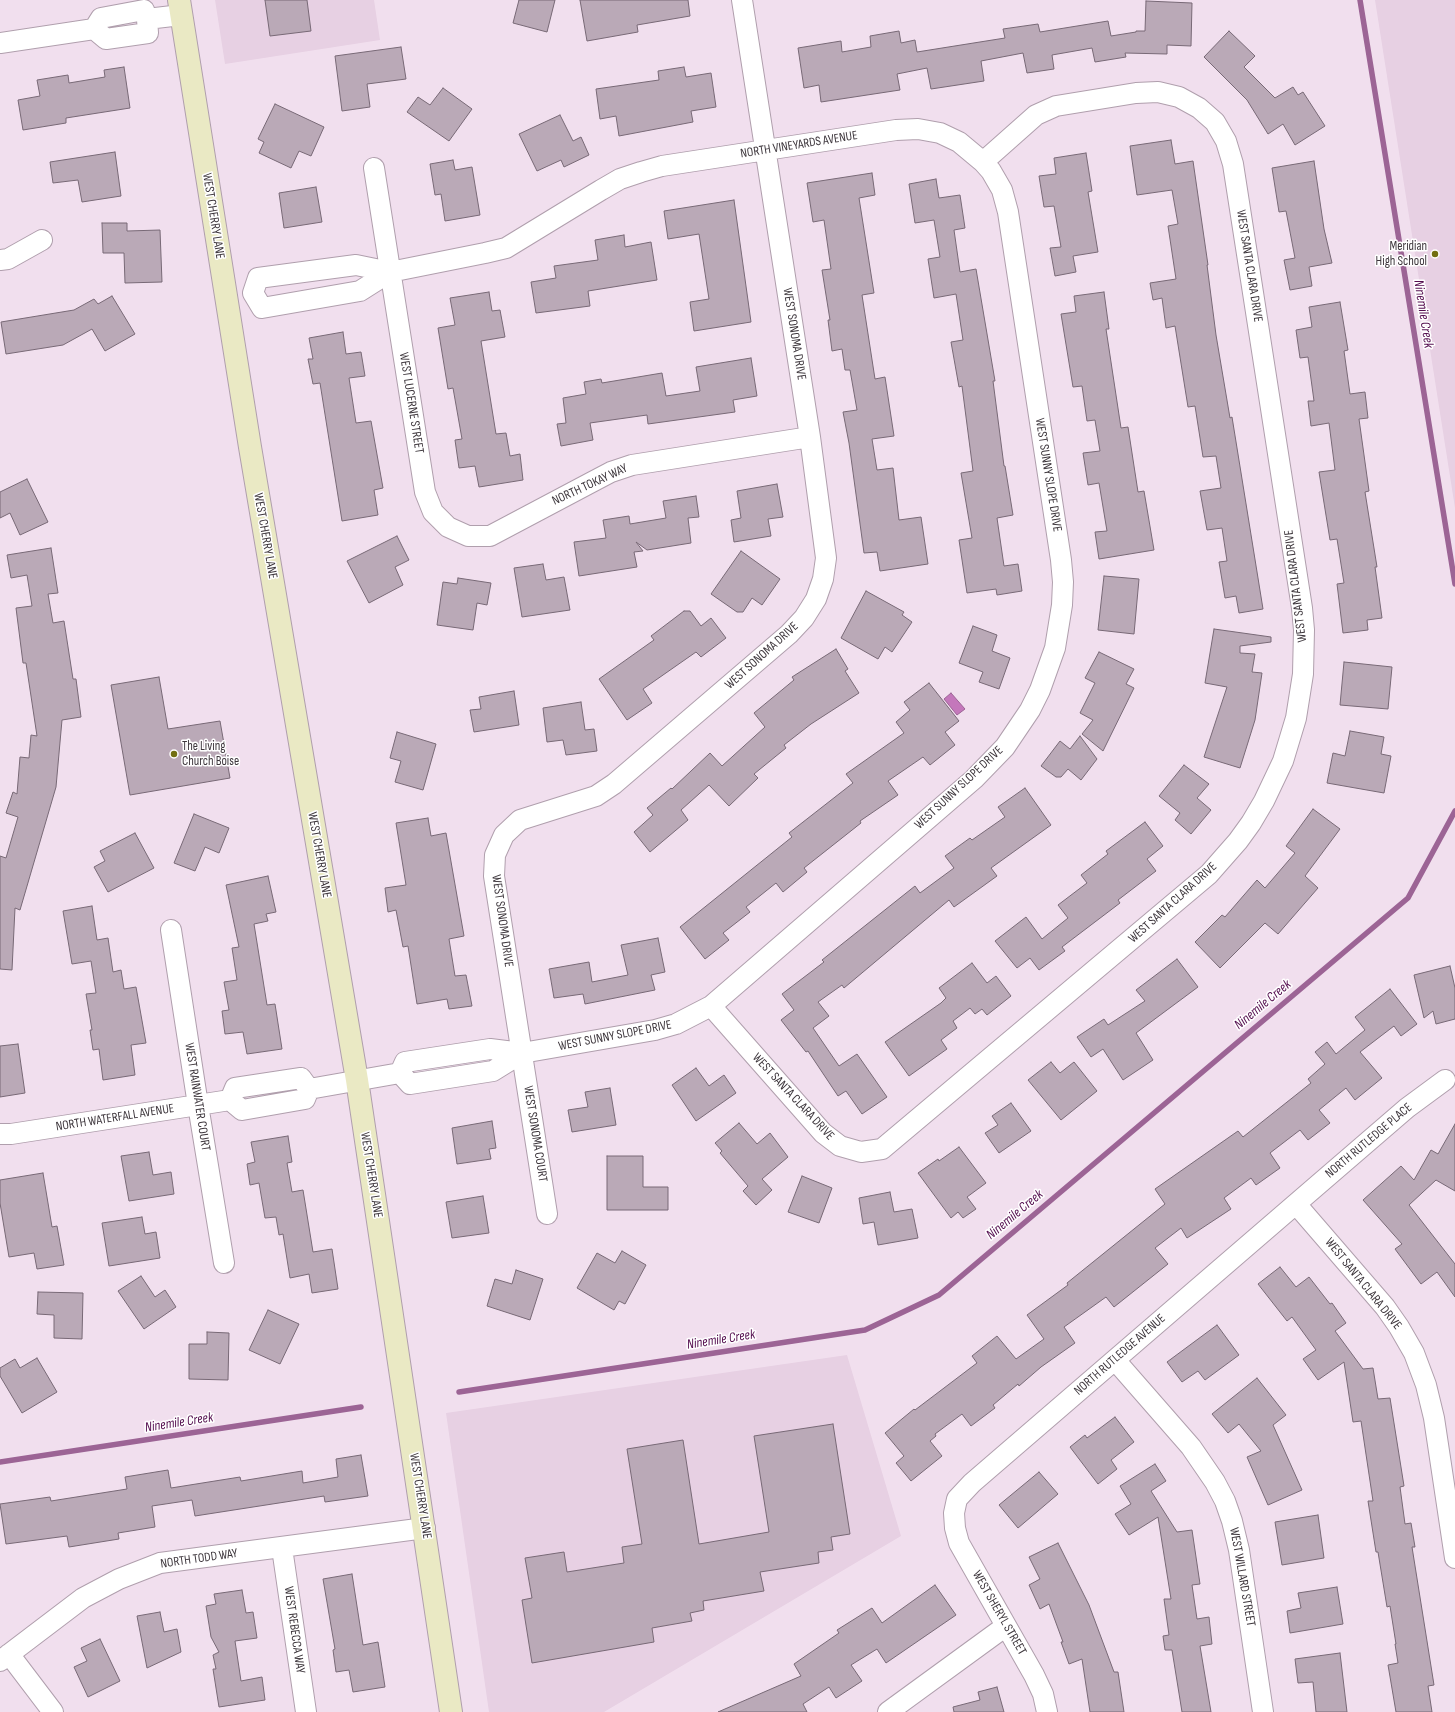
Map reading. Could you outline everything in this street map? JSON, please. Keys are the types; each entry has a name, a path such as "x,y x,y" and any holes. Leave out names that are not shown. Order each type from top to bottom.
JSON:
{"main road":[{"name":"WEST CHERRY LANE","path":"180,7 250,447 357,1080 425,1528 451,1712"}],"street":[{"name":"WEST SONOMA DRIVE","path":"522,1053 494,876 495,855 504,835 520,820 596,796 614,784 790,634 804,618 816,599 823,579 826,558 810,437 742,0"},
{"path":"0,43 94,29 106,40 148,33 148,19 180,7"},
{"name":"WEST SANTA CLARA DRIVE","path":"711,1006 823,1133 840,1146 860,1152 882,1149 1198,884 1238,841 1264,801 1283,761 1299,704 1304,652 1302,608 1233,164 1226,141 1215,122 1199,108 1179,97 1158,92 1136,93 1056,106 1036,115 983,162"},
{"name":"NORTH VINEYARDS AVENUE","path":"390,272 356,265 258,278 253,293 262,308 360,291 390,272 506,248 620,179 662,166 896,130 918,129 940,133 959,142 983,162"},
{"name":"WEST SUNNY SLOPE DRIVE","path":"357,1080 400,1073 405,1062 490,1049 522,1053 655,1030 676,1024 711,1006 990,764 1005,747 1030,710 1040,690 1055,648 1062,605 1062,560 1008,212 1002,190 991,171 983,162"},
{"path":"374,168 390,272"},
{"path":"0,260 8,260 42,240"},
{"name":"WEST LUCERNE STREET","path":"390,272 425,492 433,512 448,527"},
{"path":"226,297 253,293"},
{"name":"NORTH TOKAY WAY","path":"448,527 468,536 490,536 611,472 632,465 810,437"},
{"name":"WEST RAINWATER COURT","path":"171,930 224,1263"},
{"name":"WEST SONOMA COURT","path":"522,1053 547,1214"},
{"name":"NORTH WATERFALL AVENUE","path":"0,1134 11,1134 230,1100 235,1088 301,1078 309,1089 357,1080"},
{"name":"NORTH RUTLEDGE PLACE","path":"1296,1204 1407,1108 1444,1080"},
{"name":"WEST SANTA CLARA DRIVE","path":"1296,1204 1385,1307 1414,1353 1426,1385 1434,1418 1455,1558"},
{"name":"NORTH RUTLEDGE AVENUE","path":"954,1513 957,1499 972,1483 1296,1204"},
{"name":"WEST WILLARD STREET","path":"1115,1360 1191,1446 1215,1482 1225,1501 1232,1521 1239,1550 1263,1712"},
{"name":"WEST SHERYL STREET","path":"954,1513 955,1528 959,1543 1034,1674 1043,1694 1047,1712"},
{"name":"NORTH TODD WAY","path":"5,1658 83,1598 119,1579 160,1563 425,1528"},
{"name":"WEST REBECCA WAY","path":"282,1548 306,1712"},
{"path":"888,1712 1006,1626"},
{"path":"5,1658 53,1712"}],"shaded area":[{"path":"215,0 374,0 380,40 225,64"},
{"name":"Meridian High School","path":"1375,0 1455,0 1455,508"},
{"path":"951,693 965,709 957,715 944,699"},
{"path":"847,1355 901,1536 604,1712 489,1712 446,1413"}],"building":[{"path":"265,0 307,0 311,31 270,36"},
{"path":"519,0 555,0 547,32 513,23"},
{"path":"580,0 688,0 690,16 637,25 638,32 587,41"},
{"path":"1146,1 1192,3 1191,46 1167,45 1167,54 1125,53 1126,57 1095,62 1092,48 1052,55 1054,69 1027,73 1023,53 981,61 984,81 931,89 927,68 897,74 900,90 821,102 819,85 804,88 798,48 841,41 842,52 871,47 870,36 899,31 901,43 915,40 917,52 1005,38 1003,29 1038,24 1040,32 1108,21 1111,36 1136,31 1145,31"},
{"path":"1229,31 1255,56 1244,67 1275,98 1293,87 1298,95 1303,92 1325,126 1295,145 1283,124 1268,134 1247,100 1204,57"},
{"path":"401,47 406,79 367,84 370,107 342,111 335,56"},
{"path":"124,67 130,108 66,118 66,123 23,130 18,100 40,96 37,80 68,75 69,83 105,77 104,70"},
{"path":"684,67 686,77 711,73 716,107 691,111 693,122 619,136 616,116 600,119 596,89 659,80 658,71"},
{"path":"443,88 472,109 449,141 407,112 418,97 430,105"},
{"path":"275,104 324,127 311,156 299,151 291,168 259,153 264,142 258,139"},
{"path":"560,115 573,141 581,137 589,155 564,167 561,160 537,171 519,134"},
{"path":"1171,140 1175,164 1193,161 1208,265 1216,335 1230,418 1232,417 1263,609 1239,613 1236,596 1225,598 1219,562 1227,561 1222,528 1207,530 1200,491 1221,488 1216,456 1203,457 1195,406 1188,407 1175,326 1166,328 1162,298 1153,300 1150,283 1176,279 1168,226 1178,224 1172,190 1137,195 1130,146"},
{"path":"115,152 121,196 82,202 78,180 53,183 50,162"},
{"path":"1086,153 1092,191 1088,192 1098,252 1073,256 1076,272 1055,276 1050,248 1061,247 1054,206 1044,207 1039,176 1056,174 1054,158"},
{"path":"453,160 455,170 472,167 480,215 445,221 441,194 435,195 430,164"},
{"path":"1314,161 1324,229 1332,263 1309,267 1312,286 1290,290 1284,260 1295,258 1286,211 1279,212 1272,168"},
{"path":"872,173 875,195 859,198 874,293 862,295 875,379 885,377 894,436 872,439 877,470 893,468 899,520 921,517 928,564 880,571 877,552 864,553 849,443 843,412 857,410 850,370 845,370 842,349 832,351 828,320 830,320 822,270 831,269 824,220 813,222 807,183"},
{"path":"936,179 939,198 960,195 965,228 954,230 960,272 976,269 995,381 993,381 1004,466 1013,515 997,518 1004,566 1018,564 1022,591 997,595 996,589 967,593 959,540 972,538 961,473 973,471 962,386 959,387 951,342 963,340 956,294 934,298 928,259 940,257 934,220 915,223 909,184"},
{"path":"316,187 322,222 284,228 279,193"},
{"path":"734,200 751,322 694,331 690,302 709,299 699,234 668,239 664,211"},
{"path":"102,223 127,223 127,231 160,230 162,282 125,283 124,253 103,253"},
{"path":"624,235 625,247 651,242 657,280 588,291 590,306 536,313 531,282 556,278 554,266 598,260 595,240"},
{"path":"489,292 492,311 500,310 505,337 481,341 496,434 506,433 510,456 520,454 523,480 479,487 475,466 459,468 455,440 462,439 453,388 448,389 438,328 455,325 450,298"},
{"path":"1104,292 1109,329 1106,329 1121,428 1128,427 1138,492 1144,491 1154,550 1099,559 1095,532 1107,531 1099,483 1088,485 1083,453 1100,451 1095,420 1087,421 1082,386 1073,387 1061,314 1076,312 1074,296"},
{"path":"112,296 135,334 105,351 92,329 63,345 6,354 1,322 74,310 94,299 98,304"},
{"path":"1340,302 1348,350 1344,351 1350,394 1365,392 1368,418 1359,419 1369,491 1365,492 1377,567 1375,567 1382,618 1367,620 1368,630 1343,633 1337,584 1344,583 1337,539 1330,540 1319,472 1335,470 1329,423 1311,426 1308,401 1314,401 1308,357 1300,358 1296,330 1312,327 1309,307"},
{"path":"343,332 346,354 361,352 365,376 349,378 356,423 371,421 383,488 374,490 378,515 342,521 320,383 313,384 308,359 313,359 309,338"},
{"path":"751,358 757,396 733,400 735,412 648,424 647,415 590,423 593,440 561,446 557,424 566,423 563,398 586,394 584,382 601,379 602,383 662,373 666,396 700,391 696,367"},
{"path":"27,479 48,522 20,535 10,513 0,518 0,492"},
{"path":"777,484 783,517 768,519 771,536 734,542 731,520 741,518 737,491"},
{"path":"696,496 699,517 688,518 691,543 647,550 636,542 643,551 634,552 637,567 579,576 574,542 606,538 603,520 629,516 630,524 666,518 663,501"},
{"path":"397,536 409,560 395,567 403,585 369,603 347,561"},
{"path":"51,548 58,593 48,594 53,623 64,621 73,679 76,679 81,717 62,720 56,787 20,910 15,908 12,970 0,969 0,856 6,858 18,817 6,813 13,792 17,794 20,757 29,758 31,735 37,736 26,663 23,663 16,608 32,606 27,575 11,578 7,555"},
{"path":"741,551 780,579 762,605 752,598 743,612 737,612 711,594"},
{"path":"543,564 546,580 564,577 570,610 522,617 514,568"},
{"path":"1104,576 1139,579 1134,634 1098,630"},
{"path":"458,578 491,583 487,605 477,603 473,630 437,625 443,582 457,584"},
{"path":"866,591 904,612 902,615 912,622 892,652 885,647 878,659 841,638"},
{"path":"684,611 690,611 701,626 711,618 726,638 701,657 696,652 643,689 652,703 627,720 599,679 654,640 651,636"},
{"path":"973,626 997,635 992,651 1010,658 999,689 979,682 983,672 959,663"},
{"path":"1214,629 1271,637 1271,642 1240,646 1240,653 1255,654 1252,672 1262,673 1255,720 1240,768 1204,757 1227,687 1205,683"},
{"path":"836,649 848,669 845,671 859,693 811,724 784,745 786,748 754,774 758,778 729,806 709,785 681,810 688,820 650,852 634,832 653,815 647,808 671,788 672,789 710,753 722,766 765,727 754,713 794,680 792,677"},
{"path":"1099,652 1134,669 1126,684 1134,688 1103,751 1082,734 1093,720 1080,713 1095,683 1085,678"},
{"path":"1344,662 1392,667 1388,709 1340,705"},
{"name":"The Living Church Boise","path":"159,677 168,729 220,721 230,778 130,795 111,685"},
{"path":"929,683 959,721 945,732 955,745 930,765 923,757 888,781 898,795 860,821 861,823 804,868 807,872 783,892 776,883 746,907 750,912 723,933 729,940 705,959 680,927 792,837 789,833 853,783 846,774 904,733 896,722 910,710 904,702"},
{"path":"514,691 519,725 474,732 470,710 481,709 479,697"},
{"path":"581,702 585,730 594,729 597,751 566,755 563,740 547,742 543,708"},
{"path":"1350,731 1384,737 1381,754 1391,756 1384,793 1327,783 1333,753 1345,756"},
{"path":"397,732 436,744 423,790 395,782 401,761 390,758"},
{"path":"1080,736 1097,759 1081,780 1068,769 1061,777 1056,777 1041,766 1060,741 1070,749"},
{"path":"1184,765 1209,784 1197,798 1211,810 1191,834 1175,820 1180,813 1159,796"},
{"path":"1025,788 1051,825 991,868 997,876 954,907 949,900 844,988 842,985 818,1002 829,1016 813,1028 839,1066 857,1054 887,1097 862,1114 846,1091 838,1096 808,1051 806,1052 781,1020 794,1010 782,994 824,962 822,960 915,886 920,893 954,868 945,856 970,838 972,840 1005,817 998,807"},
{"path":"1313,809 1340,829 1305,876 1318,888 1278,934 1265,923 1220,968 1195,942 1222,915 1225,917 1257,880 1265,888 1295,853 1286,846"},
{"path":"194,814 229,828 219,853 205,847 195,871 174,863"},
{"path":"428,818 431,836 446,833 464,936 449,939 455,976 466,975 472,1006 449,1009 447,999 417,1004 408,946 403,947 396,910 388,912 385,888 406,885 396,823"},
{"path":"1145,822 1163,846 1147,859 1156,871 1118,900 1120,903 1062,947 1065,951 1039,970 1030,958 1017,968 995,941 1026,917 1042,939 1068,918 1058,905 1087,883 1081,875 1108,854 1106,851"},
{"path":"135,833 154,868 108,892 94,867 105,861 100,851"},
{"path":"268,876 276,912 266,914 268,921 254,924 267,1005 275,1004 282,1049 247,1054 243,1032 225,1034 222,1011 229,1010 224,982 237,980 232,948 239,947 226,885"},
{"path":"92,906 97,940 108,938 113,972 121,970 124,989 136,987 146,1043 131,1045 135,1075 103,1080 99,1049 93,1050 90,1030 92,1030 86,994 96,993 91,961 72,964 63,911"},
{"path":"658,938 665,972 651,975 655,990 585,1004 583,994 554,998 549,969 589,962 592,982 628,975 621,945"},
{"path":"1177,959 1198,987 1136,1033 1153,1060 1123,1080 1103,1049 1091,1057 1077,1037 1104,1019 1108,1025 1145,1001 1136,990"},
{"path":"972,963 987,983 996,976 1011,996 987,1015 982,1009 975,1014 970,1008 953,1021 957,1028 941,1040 947,1049 909,1076 885,1042 941,1003 946,998 939,988"},
{"path":"1450,966 1455,988 1455,1019 1436,1024 1433,1011 1424,1018 1414,975"},
{"path":"1390,989 1417,1024 1401,1036 1394,1026 1360,1052 1382,1078 1355,1100 1346,1088 1319,1110 1330,1123 1308,1140 1300,1130 1270,1153 1280,1168 1256,1185 1251,1178 1224,1198 1231,1209 1187,1238 1181,1228 1155,1248 1168,1264 1114,1307 1106,1297 1064,1327 1075,1343 1041,1367 1019,1386 1018,1384 993,1405 995,1408 971,1426 962,1414 935,1434 936,1436 930,1441 942,1456 911,1481 896,1463 904,1456 885,1433 914,1409 915,1410 977,1363 972,1356 997,1336 1016,1359 1044,1339 1027,1315 1068,1285 1067,1283 1165,1204 1155,1189 1238,1131 1243,1137 1311,1083 1308,1079 1325,1064 1315,1052 1327,1042 1336,1054 1365,1030 1355,1017"},
{"path":"18,1044 25,1093 0,1097 0,1046"},
{"path":"1051,1062 1060,1073 1074,1062 1097,1091 1061,1120 1028,1080"},
{"path":"696,1068 709,1086 724,1075 736,1093 696,1121 672,1085"},
{"path":"610,1088 616,1125 572,1132 568,1110 588,1107 585,1092"},
{"path":"1011,1103 1031,1131 999,1153 985,1133 998,1125 992,1116"},
{"path":"492,1121 496,1148 489,1149 491,1159 457,1164 452,1128"},
{"path":"739,1123 757,1144 770,1133 788,1157 762,1179 772,1190 756,1205 743,1191 748,1186 720,1153 722,1151 715,1143"},
{"path":"1455,1124 1455,1191 1436,1180 1409,1205 1455,1264 1455,1297 1437,1272 1421,1284 1395,1249 1402,1244 1363,1200 1401,1166 1414,1180 1431,1150 1438,1154"},
{"path":"288,1136 292,1162 287,1163 292,1192 303,1190 313,1252 332,1249 338,1289 312,1293 309,1274 290,1278 283,1234 279,1235 276,1217 265,1218 259,1183 250,1185 247,1164 255,1162 251,1142"},
{"path":"959,1147 986,1183 967,1197 976,1209 963,1218 958,1212 951,1218 918,1173"},
{"path":"149,1152 153,1175 171,1172 174,1194 129,1201 121,1156"},
{"path":"607,1156 643,1156 643,1187 668,1187 668,1210 607,1210"},
{"path":"43,1173 52,1227 57,1226 64,1265 37,1269 34,1253 9,1257 0,1203 0,1180"},
{"path":"802,1176 832,1188 819,1223 788,1212"},
{"path":"890,1192 894,1212 912,1209 918,1238 878,1245 874,1222 863,1224 859,1198"},
{"path":"483,1196 489,1233 452,1238 446,1202"},
{"path":"142,1217 145,1234 156,1232 160,1258 109,1266 102,1223"},
{"path":"622,1251 646,1265 625,1304 619,1301 614,1310 577,1288 597,1253 615,1263"},
{"path":"1280,1267 1296,1287 1309,1277 1330,1304 1332,1303 1346,1323 1335,1331 1363,1369 1373,1368 1378,1399 1390,1398 1404,1486 1400,1487 1405,1524 1411,1523 1415,1547 1412,1547 1434,1685 1428,1686 1432,1712 1396,1712 1388,1665 1398,1663 1396,1644 1390,1606 1387,1607 1378,1552 1376,1552 1368,1501 1373,1501 1361,1421 1353,1422 1344,1362 1318,1380 1303,1359 1316,1350 1292,1317 1287,1321 1258,1284"},
{"path":"516,1270 543,1279 530,1320 487,1306 495,1279 512,1284"},
{"path":"141,1276 155,1297 165,1290 176,1307 144,1329 118,1291"},
{"path":"38,1292 83,1293 82,1339 54,1338 54,1315 37,1314"},
{"path":"268,1310 299,1324 280,1364 249,1350"},
{"path":"1217,1325 1239,1355 1205,1380 1198,1371 1182,1382 1167,1362"},
{"path":"207,1332 229,1333 228,1380 189,1379 189,1344 207,1344"},
{"path":"37,1358 57,1392 22,1413 0,1376 0,1368 15,1359 20,1368"},
{"path":"1257,1378 1286,1415 1273,1425 1302,1490 1268,1505 1247,1457 1261,1451 1239,1424 1228,1433 1212,1414"},
{"path":"1115,1417 1134,1442 1111,1460 1117,1469 1098,1484 1070,1447 1085,1435 1087,1438"},
{"path":"833,1424 850,1534 831,1537 833,1550 818,1552 819,1563 760,1572 764,1591 703,1601 704,1610 690,1613 692,1621 652,1628 654,1642 532,1663 522,1600 532,1598 525,1558 564,1552 567,1572 624,1563 622,1547 642,1544 627,1449 683,1440 699,1544 769,1532 754,1436"},
{"path":"361,1455 368,1496 325,1502 324,1496 195,1516 192,1500 152,1506 155,1527 118,1533 119,1539 69,1547 67,1536 6,1544 0,1504 50,1497 51,1501 127,1489 125,1477 168,1470 171,1488 240,1477 241,1481 302,1471 303,1483 338,1477 336,1459"},
{"path":"1155,1464 1166,1481 1151,1491 1177,1532 1192,1530 1200,1584 1192,1585 1197,1619 1209,1617 1212,1644 1200,1646 1211,1712 1182,1712 1172,1650 1165,1650 1163,1636 1169,1635 1164,1599 1171,1599 1158,1517 1129,1535 1115,1514 1131,1504 1120,1486"},
{"path":"1039,1472 1058,1494 1018,1528 999,1505"},
{"path":"1318,1515 1324,1558 1282,1565 1275,1522"},
{"path":"1058,1543 1089,1605 1114,1672 1118,1672 1124,1712 1090,1712 1082,1659 1069,1664 1061,1642 1063,1642 1049,1604 1040,1609 1029,1585 1040,1579 1029,1557"},
{"path":"352,1574 363,1645 378,1642 385,1687 353,1692 349,1670 336,1672 333,1650 335,1649 323,1579"},
{"path":"935,1585 956,1615 886,1663 877,1649 851,1665 862,1681 836,1698 829,1687 803,1704 807,1712 718,1712 801,1676 794,1664 839,1633 837,1630 872,1608 882,1623"},
{"path":"1337,1587 1343,1624 1290,1633 1287,1611 1301,1608 1298,1593"},
{"path":"242,1590 246,1613 253,1612 257,1638 235,1641 241,1681 262,1677 265,1700 219,1707 213,1669 216,1669 213,1655 219,1652 211,1637 206,1606 216,1604 214,1594"},
{"path":"160,1612 164,1632 177,1629 181,1652 147,1668 137,1616"},
{"path":"100,1639 120,1681 88,1697 74,1667 87,1661 81,1648"},
{"path":"1340,1653 1347,1712 1316,1712 1313,1682 1298,1683 1295,1659"},
{"path":"997,1687 1004,1712 954,1712 953,1707 980,1700 978,1692"}],"waterway":[{"name":"Ninemile Creek","path":"1360,0 1455,584"},
{"name":"Ninemile Creek","path":"459,1392 865,1330 939,1295 1408,898 1455,811"},
{"name":"Ninemile Creek","path":"0,1462 361,1407"}],"place":[{"name":"Meridian High School","path":"1435,254"},
{"name":"The Living Church Boise","path":"174,754"}]}
